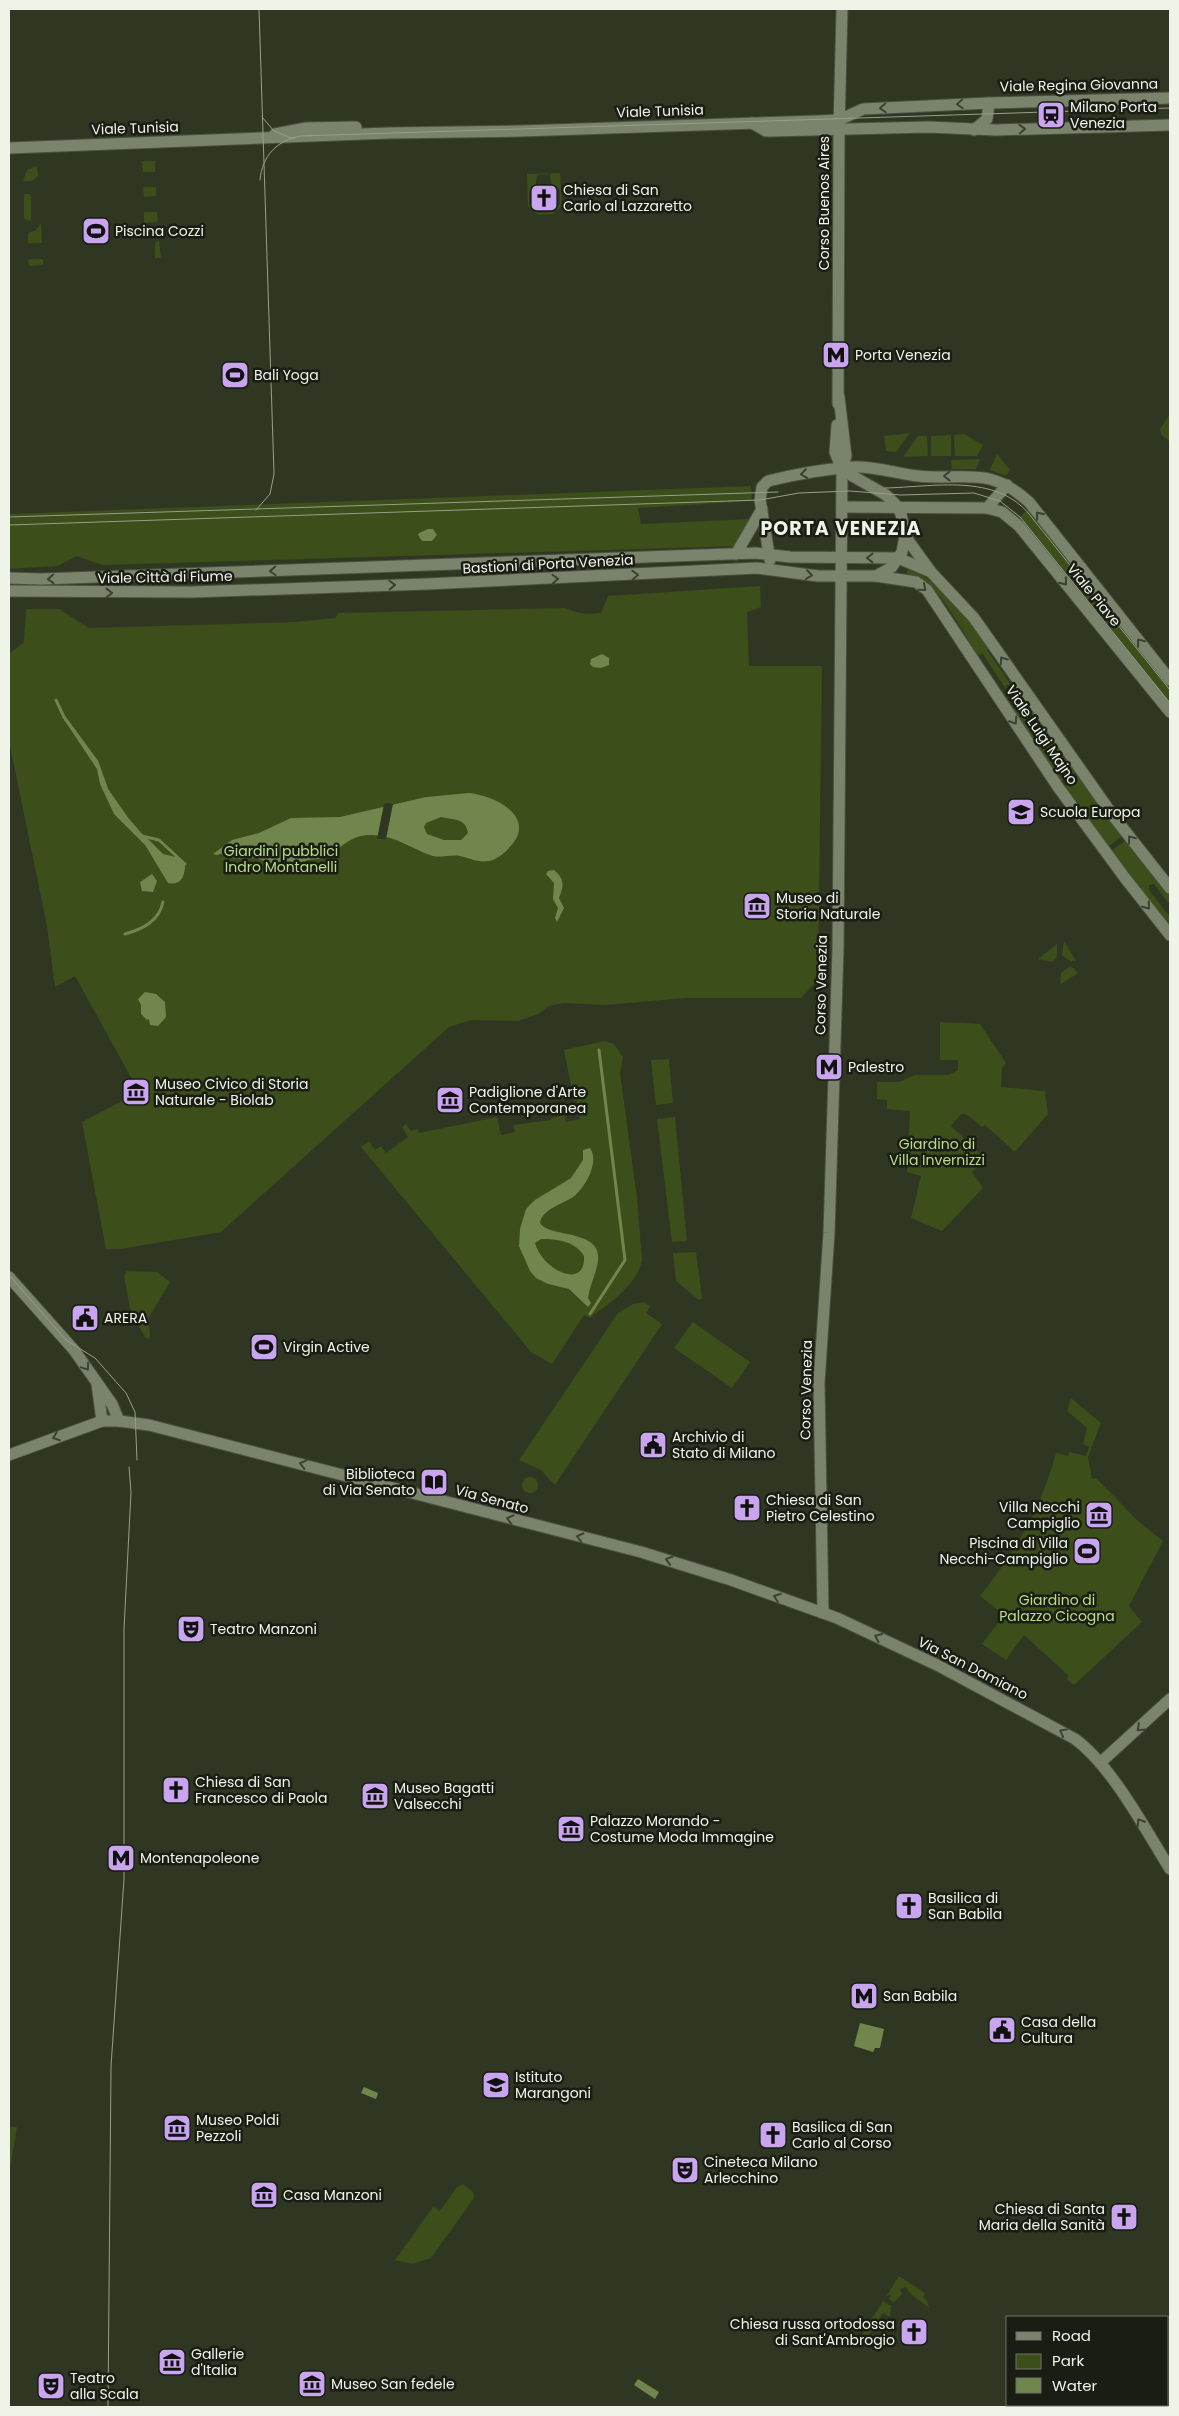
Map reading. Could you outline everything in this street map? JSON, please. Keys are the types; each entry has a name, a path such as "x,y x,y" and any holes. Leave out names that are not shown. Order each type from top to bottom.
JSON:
{"street":[{"name":"Corso Buenos Aires","path":"842,9 839,125 839,398 835,452 842,470"},
{"name":"Viale Regina Giovanna","path":"839,125 864,109 989,102 1170,98"},
{"path":"974,130 987,119 989,102"},
{"name":"Viale Tunisia","path":"9,148 389,133 521,131 752,123 839,125"},
{"path":"839,125 974,130 1170,124"},
{"name":"Corso Buenos Aires","path":"839,398 846,456 842,470"},
{"name":"Corso Buenos Aires","path":"846,456 871,486"},
{"path":"776,570 768,554 762,509 761,490 766,482 799,474 854,467 920,476 980,476 1007,484 987,508 842,507"},
{"path":"842,470 871,486 898,506 905,536 904,546 898,558 886,572 876,576"},
{"name":"Corso Venezia","path":"823,1613 819,1383 829,1233 838,949 842,470"},
{"name":"Viale Piave","path":"1007,484 1029,502 1170,680"},
{"name":"Viale Piave","path":"987,508 1002,512 1019,526 1170,712"},
{"path":"736,554 762,509"},
{"name":"Viale Luigi Majno","path":"905,536 931,572 974,618 1114,817 1170,888"},
{"name":"Bastioni di Porta Venezia","path":"321,570 736,554 768,554 790,558 898,558"},
{"name":"Viale Luigi Majno","path":"898,558 931,572"},
{"name":"Bastioni di Porta Venezia","path":"322,588 756,568 818,576 841,576"},
{"name":"Viale Città di Fiume","path":"9,578 41,579 321,570"},
{"name":"Viale Luigi Majno","path":"841,576 876,576 916,582 927,590 1058,787 1170,935"},
{"name":"Viale Città di Fiume","path":"9,591 192,592 322,588"},
{"path":"9,1277 74,1350 122,1421"},
{"path":"9,1455 102,1421 97,1384"},
{"name":"Via Senato","path":"102,1421 122,1421 149,1425 651,1555 731,1580 823,1613"},
{"name":"Via San Damiano","path":"823,1613 937,1665 1080,1742 1100,1763 1170,1869"},
{"path":"1100,1763 1170,1699"}],"green space":[{"path":"142,161 155,161 155,172 143,172"},
{"path":"37,166 38,176 32,181 23,181 27,170"},
{"path":"560,173 562,205 553,214 538,215 528,206 527,174","holes":["550,174 551,183 560,190 560,204 552,212 538,213 529,205 529,192 536,184 537,175"]},
{"path":"143,187 156,187 156,196 144,197"},
{"path":"24,194 30,194 31,197 31,221 24,218"},
{"path":"144,212 157,212 158,222 144,223"},
{"path":"41,223 42,243 28,243 28,233 36,230"},
{"path":"159,240 161,258 155,258 155,243"},
{"path":"28,259 43,259 43,265 29,266"},
{"path":"1170,414 1170,442 1161,434 1160,429"},
{"path":"910,433 896,452 886,451 884,436"},
{"path":"964,434 983,445 977,456 955,456 954,435"},
{"path":"951,435 951,456 931,456 931,436"},
{"path":"918,436 927,436 928,456 903,457"},
{"path":"997,454 1010,470 1006,476 990,470"},
{"path":"980,459 976,469 952,469 951,460"},
{"path":"751,486 752,501 638,508 641,524 751,519 738,546 103,565 76,556 58,566 9,569 9,514"},
{"path":"1028,510 1170,686 1170,709 1018,518"},
{"path":"908,568 932,583 954,602 990,648 987,650 1011,685 1006,685 1006,689 982,653 978,656 957,620 939,596 929,585 907,574"},
{"name":"Giardini pubblici Indro Montanelli","path":"760,586 761,607 747,612 749,666 822,666 818,980 801,998 686,998 604,1005 564,1003 549,1006 538,1014 518,1021 471,1020 449,1027 221,1232 120,1249 106,1249 82,1122 139,1092 75,976 55,987 47,926 9,741 9,654 24,642 26,609 59,609 89,628 295,622 335,618 339,613 565,608 591,614 601,613 608,596"},
{"path":"1027,701 1076,772 1060,782 1014,710 1017,708 1035,733 1039,733 1041,729 1024,703"},
{"path":"1079,776 1122,836 1108,847 1063,787"},
{"path":"1126,840 1170,896 1170,905 1154,884 1149,885 1149,890 1170,917 1170,926 1111,851"},
{"path":"1064,941 1076,961 1070,961 1062,955"},
{"path":"1057,944 1057,956 1052,962 1038,959"},
{"path":"1069,967 1074,968 1078,973 1060,985 1061,973"},
{"name":"Giardino di Villa Invernizzi","path":"940,1022 980,1024 1006,1063 1002,1068 1001,1087 1045,1091 1048,1114 1015,1152 985,1125 982,1127 966,1114 961,1114 951,1126 985,1158 977,1164 978,1166 972,1172 983,1188 942,1231 911,1218 921,1176 907,1172 910,1111 887,1109 887,1100 877,1099 877,1082 899,1082 915,1075 948,1075 958,1070 958,1060 940,1060"},
{"path":"604,1041 614,1044 623,1057 620,1073 637,1198 642,1260 634,1278 621,1293 590,1318 584,1315 552,1364 531,1352 361,1147 369,1141 375,1150 381,1146 386,1153 408,1137 402,1127 406,1124 411,1131 418,1129 419,1133 497,1117 501,1135 515,1132 513,1125 551,1120 551,1118 565,1115 566,1122 580,1119 577,1101 574,1101 564,1050"},
{"path":"669,1059 673,1103 656,1105 651,1060"},
{"path":"675,1117 687,1241 672,1242 657,1119"},
{"path":"696,1252 702,1298 699,1300 676,1281 673,1253"},
{"path":"127,1271 157,1272 170,1282 149,1317 150,1339 146,1338 131,1314 124,1276"},
{"path":"644,1302 650,1307 646,1313 662,1324 555,1485 541,1470 519,1460 618,1313 633,1304"},
{"path":"693,1322 750,1362 732,1388 674,1348"},
{"name":"Giardino di Palazzo Cicogna","path":"1071,1398 1101,1423 1088,1457 1092,1479 1096,1478 1136,1519 1163,1541 1129,1606 1142,1622 1074,1685 1066,1679 1069,1676 1024,1635 1006,1660 982,1644 1004,1615 980,1596 1005,1562 1026,1528 1043,1492 1056,1453 1068,1456 1069,1452 1086,1456 1089,1447 1083,1444 1087,1428 1067,1411"},
{"path":"530,1477 538,1485 530,1493 522,1485"},
{"path":"9,2127 17,2127 9,2175"},
{"path":"463,2184 473,2192 474,2198 431,2258 412,2264 395,2260 433,2207 440,2211 457,2187"},
{"path":"899,2276 925,2293 923,2297 927,2301 929,2308 906,2287 900,2289 902,2294 894,2302 889,2299 890,2294 886,2297"},
{"path":"883,2301 891,2306 890,2317 883,2313 866,2339 862,2335"}],"water":[{"path":"433,529 437,535 432,541 422,541 418,535 419,533"},
{"path":"602,654 609,658 609,665 601,668 593,667 590,664 591,659"},
{"path":"56,700 64,717 97,762 107,790 128,820 142,836 147,838 163,854 180,858 185,864 180,881 168,883 145,845 114,814 100,784 97,769 63,718"},
{"path":"469,793 492,799 511,811 517,819 519,828 516,838 502,855 489,861 477,861 456,856 433,856 396,840 373,835 354,838 327,857 307,860 287,871 257,858 235,859 223,853 213,854 232,840 259,833 291,818 340,817 426,797","holes":["441,817 462,822 467,828 468,833 461,840 444,840 427,834 424,827 426,823"]},
{"path":"554,870 560,876 563,886 559,898 564,908 557,922 555,918 558,908 553,899 554,883 546,874 548,871"},
{"path":"152,874 157,881 153,892 142,891 140,882"},
{"path":"145,992 156,994 165,1002 166,1017 158,1026 150,1025 149,1019 147,1020 141,1014 141,1005 138,999"},
{"path":"590,1148 593,1160 590,1174 582,1188 573,1197 549,1210 540,1223 545,1228 553,1231 584,1239 592,1243 597,1250 598,1260 588,1298 591,1303 588,1307 569,1289 548,1284 536,1278 530,1271 519,1246 520,1229 526,1209 535,1200 571,1178 583,1160 583,1150","holes":["541,1239 559,1240 576,1247 584,1256 583,1267 578,1273 571,1274 563,1273 554,1268 539,1253 535,1243"]},
{"name":"Piscina di Villa Necchi-Campiglio","path":"1090,1541 1096,1548 1084,1560 1077,1554"},
{"path":"860,2023 884,2029 880,2048 875,2048 873,2052 854,2046"},
{"path":"364,2087 378,2093 376,2099 361,2093"},
{"path":"638,2379 659,2392 655,2399 634,2385"}],"pier":[{"path":"384,804 393,804 386,839 377,839"}],"waterway":[{"path":"56,700 64,717 97,762 107,790 128,820 142,836 159,840 185,864"},
{"path":"125,934 144,927 154,919 161,909 163,902"},
{"path":"590,1314 625,1260 599,1050"}],"tram line":[{"path":"256,510 270,494 274,474 259,9"},
{"path":"260,180 261,171 272,150 285,141 301,136 1170,108"},
{"path":"262,117 274,131 294,139"},
{"path":"885,488 962,485 981,487 999,492 1015,501 1029,514 1170,690"},
{"path":"9,525 760,500 799,493 850,491 901,495 974,493 1000,501 1020,517 1170,703"},
{"path":"9,517 778,492"},
{"path":"9,1275 66,1340 95,1358 126,1393 135,1412 137,1460"},
{"path":"108,2407 111,2066 124,1879 124,1629 131,1492 129,1467"}],"place":[{"name":"Milano Porta Venezia","path":"1051,115"},
{"name":"Chiesa di San Carlo al Lazzaretto","path":"544,198"},
{"name":"Piscina Cozzi","path":"96,231"},
{"name":"Porta Venezia","path":"836,355"},
{"name":"Bali Yoga","path":"235,375"},
{"name":"Scuola Europa","path":"1021,812"},
{"name":"Museo di Storia Naturale","path":"757,906"},
{"name":"Palestro","path":"829,1067"},
{"name":"Museo Civico di Storia Naturale - Biolab","path":"136,1092"},
{"name":"Padiglione d'Arte Contemporanea","path":"450,1100"},
{"name":"ARERA","path":"85,1318"},
{"name":"Virgin Active","path":"264,1347"},
{"name":"Archivio di Stato di Milano","path":"653,1445"},
{"name":"Biblioteca di Via Senato","path":"434,1482"},
{"name":"Chiesa di San Pietro Celestino","path":"747,1508"},
{"name":"Villa Necchi Campiglio","path":"1099,1515"},
{"name":"Piscina di Villa Necchi-Campiglio","path":"1087,1551"},
{"name":"Teatro Manzoni","path":"191,1629"},
{"name":"Chiesa di San Francesco di Paola","path":"176,1790"},
{"name":"Museo Bagatti Valsecchi","path":"375,1796"},
{"name":"Palazzo Morando - Costume Moda Immagine","path":"571,1829"},
{"name":"Montenapoleone","path":"121,1858"},
{"name":"Basilica di San Babila","path":"909,1906"},
{"name":"San Babila","path":"864,1996"},
{"name":"Casa della Cultura","path":"1002,2030"},
{"name":"Istituto Marangoni","path":"496,2085"},
{"name":"Museo Poldi Pezzoli","path":"177,2128"},
{"name":"Basilica di San Carlo al Corso","path":"773,2135"},
{"name":"Cineteca Milano Arlecchino","path":"685,2170"},
{"name":"Casa Manzoni","path":"264,2195"},
{"name":"Chiesa di Santa Maria della Sanità","path":"1124,2217"},
{"name":"Chiesa russa ortodossa di Sant'Ambrogio","path":"914,2332"},
{"name":"Gallerie d'Italia","path":"172,2362"},
{"name":"Museo San fedele","path":"312,2384"},
{"name":"Teatro alla Scala","path":"51,2386"}],"district":[{"name":"PORTA VENEZIA","path":"841,528"}]}
